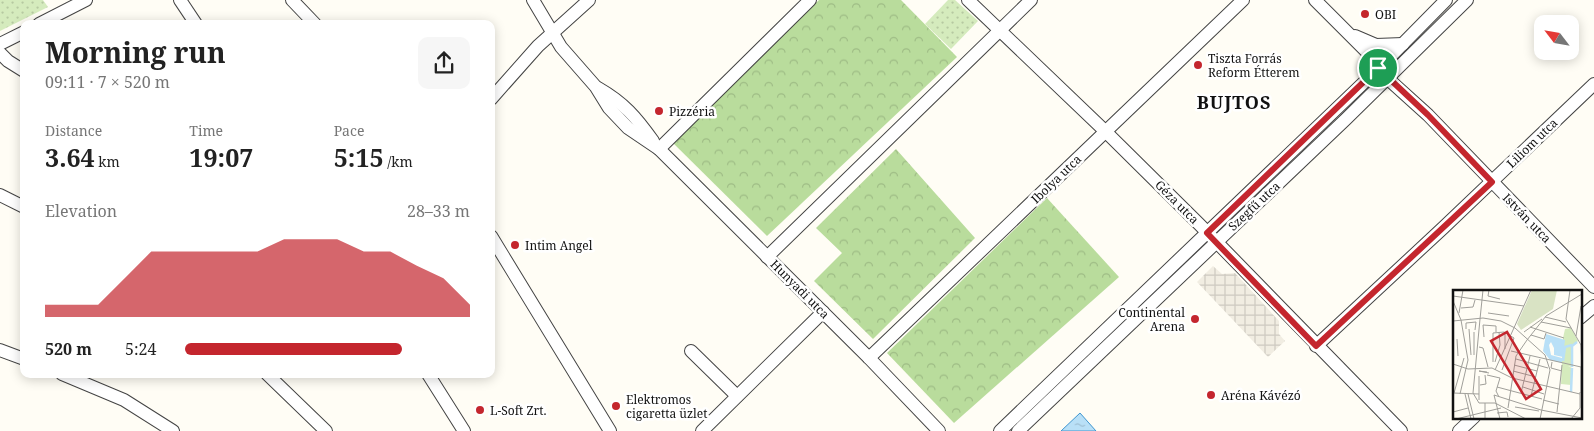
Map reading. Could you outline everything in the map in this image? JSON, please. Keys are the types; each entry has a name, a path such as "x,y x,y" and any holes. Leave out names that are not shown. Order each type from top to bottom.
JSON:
{"street":[{"path":"44,20 66,4 86,0"},
{"path":"180,0 193,20"},
{"path":"292,0 311,20"},
{"name":"Hunyadi utca","path":"533,0 552,33 575,64 596,87 609,108 628,128 658,149 869,358 939,431"},
{"path":"495,94 538,46 589,0"},
{"path":"658,149 810,0"},
{"name":"Géza utca","path":"968,0 1212,237 1316,346 1401,431"},
{"path":"767,257 1031,0"},
{"name":"Ibolya utca","path":"869,358 1243,0"},
{"name":"István utca","path":"1315,0 1366,51 1383,73 1428,115 1594,287"},
{"name":"Szegfű utca","path":"1000,431 1212,237 1346,119 1383,73 1403,44 1446,0"},
{"name":"Szegfű utca","path":"1383,73 1467,0"},
{"path":"1347,33 1376,45 1403,44"},
{"path":"0,44 20,34"},
{"path":"0,53 20,68"},
{"name":"Liliom utca","path":"1316,346 1594,84"},
{"path":"0,195 20,205"},
{"name":"Szegfű utca","path":"1018,431 1212,237"},
{"path":"495,243 610,431"},
{"path":"1582,316 1594,306"},
{"path":"702,431 823,312"},
{"path":"0,350 20,358"},
{"path":"691,351 737,396"},
{"path":"72,378 124,400 174,431"},
{"path":"271,378 326,431"},
{"path":"431,378 464,431"},
{"path":"1459,431 1473,418"}],"green space":[{"path":"0,0 43,0 48,7 20,20 0,31"},
{"path":"819,0 901,0 957,57 767,236 671,141"},
{"path":"948,0 955,0 978,21 951,49 925,24"},
{"path":"896,149 975,238 873,339 814,281 842,253 816,228"},
{"path":"1047,198 1119,277 954,423 887,353"}],"shaded area":[{"path":"1213,266 1222,274 1235,273 1279,321 1279,334 1285,341 1268,357 1197,282"}],"water":[{"path":"1080,413 1096,431 1061,431"}],"place":[{"name":"OBI","path":"1365,14"},
{"name":"Tiszta Forrás Reform Étterem","path":"1198,65"},
{"name":"Pizzéria","path":"659,111"},
{"name":"Intim Angel","path":"515,245"},
{"name":"Continental Arena","path":"1195,319"},
{"name":"Aréna Kávézó","path":"1211,395"},
{"name":"Elektromos cigaretta üzlet","path":"616,406"},
{"name":"L-Soft Zrt.","path":"480,410"}],"district":[{"name":"BUJTOS","path":"1234,102"}],"route":[{"path":"1378,68 1428,115 1492,182 1316,346 1207,233 1378,68"}]}
